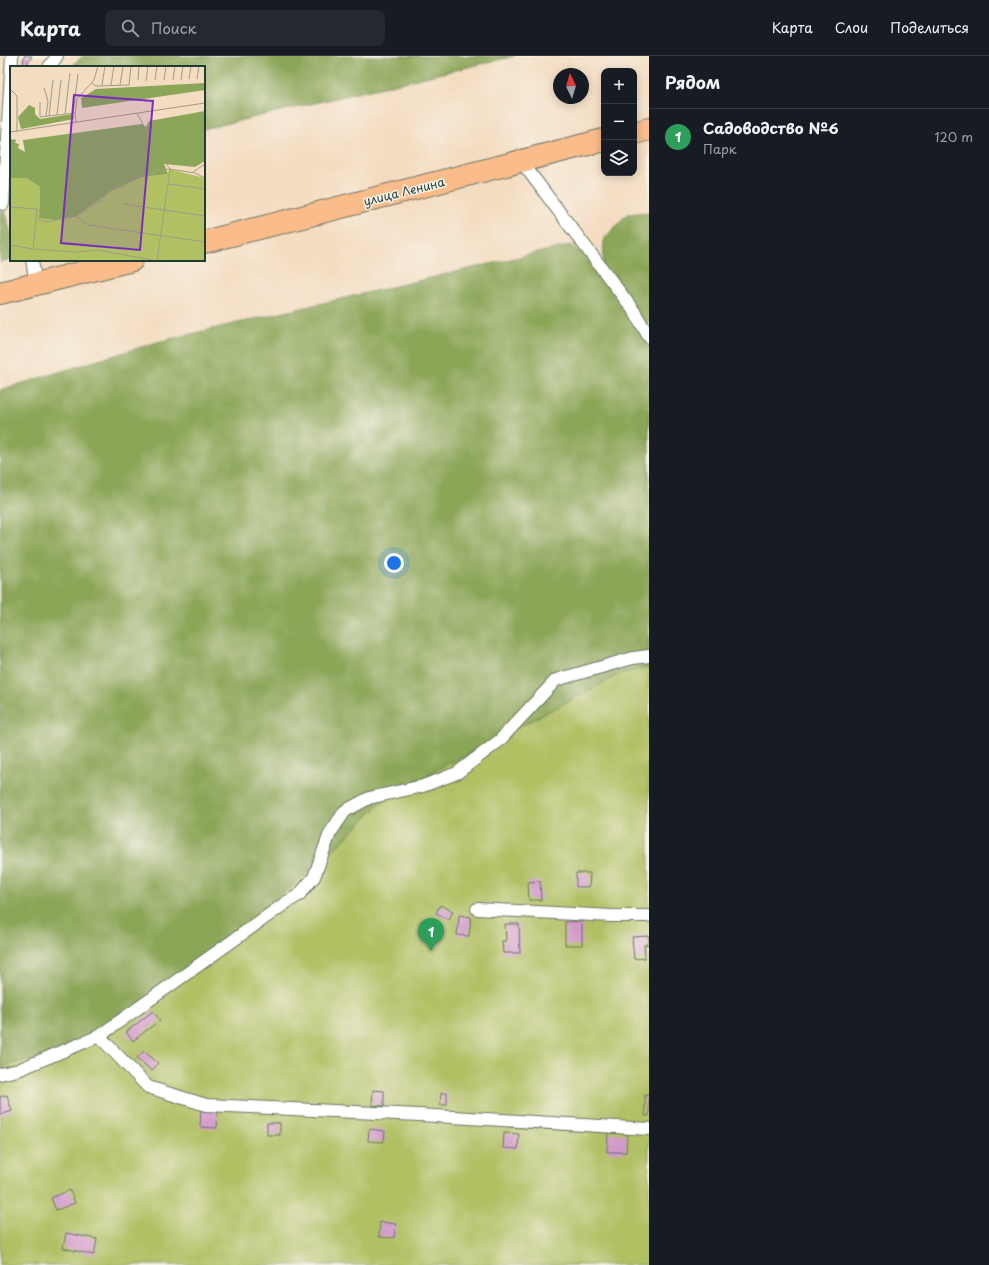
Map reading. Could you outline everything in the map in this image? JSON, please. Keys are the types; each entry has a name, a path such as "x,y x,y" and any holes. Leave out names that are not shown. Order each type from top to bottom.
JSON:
{"main road":[{"path":"637,132 649,129"},
{"name":"улица Ленина","path":"205,242 601,141"},
{"path":"0,293 128,261"}],"lane":[{"path":"12,56 12,66"},
{"path":"50,66 57,56"},
{"path":"5,205 10,99"},
{"path":"521,161 634,310 649,337"},
{"path":"32,261 36,284"},
{"path":"0,1074 18,1070 99,1036 286,902 299,895 314,877 330,833 345,811 370,798 423,786 457,773 499,741 556,680 633,658 649,656"},
{"path":"477,909 612,916 649,916"},
{"path":"99,1036 148,1087 206,1105 419,1115 649,1129"}],"green space":[{"path":"83,56 515,56 205,129 205,66 72,66"},
{"path":"4,211 10,229 10,259 0,262 0,212"},
{"path":"649,212 649,667 620,674 389,795 321,862 104,1039 0,1067 0,390 161,341 571,245 603,269 604,239 627,214"},
{"path":"649,667 649,1265 0,1265 0,1067 104,1039 321,862 389,795 620,674"}],"building":[{"path":"24,56 32,56 26,66 23,66"},
{"path":"576,873 590,873 589,887 576,887"},
{"path":"540,881 541,900 529,900 528,882"},
{"path":"440,905 453,911 449,920 436,913"},
{"path":"459,915 471,917 469,936 457,935"},
{"path":"582,921 582,945 565,945 565,922"},
{"path":"505,924 519,924 520,953 503,953 502,941 506,941"},
{"path":"649,936 649,944 644,945 645,958 634,959 632,937"},
{"path":"153,1011 160,1020 133,1041 126,1032"},
{"path":"144,1051 158,1063 152,1071 137,1058"},
{"path":"373,1090 384,1091 384,1106 372,1105"},
{"path":"441,1093 447,1093 447,1105 440,1105"},
{"path":"7,1095 12,1111 0,1115 0,1097"},
{"path":"645,1095 649,1095 649,1116 645,1116"},
{"path":"201,1109 218,1109 217,1128 200,1127"},
{"path":"267,1123 280,1123 280,1135 267,1135"},
{"path":"369,1129 385,1131 384,1142 368,1141"},
{"path":"504,1133 519,1134 518,1149 503,1148"},
{"path":"608,1133 627,1134 626,1152 607,1152"},
{"path":"70,1190 75,1203 56,1210 51,1198"},
{"path":"380,1222 396,1224 394,1238 379,1237"},
{"path":"66,1233 97,1239 94,1255 63,1248"}],"place":[{"name":"Садоводство №6","path":"431,951"}]}
